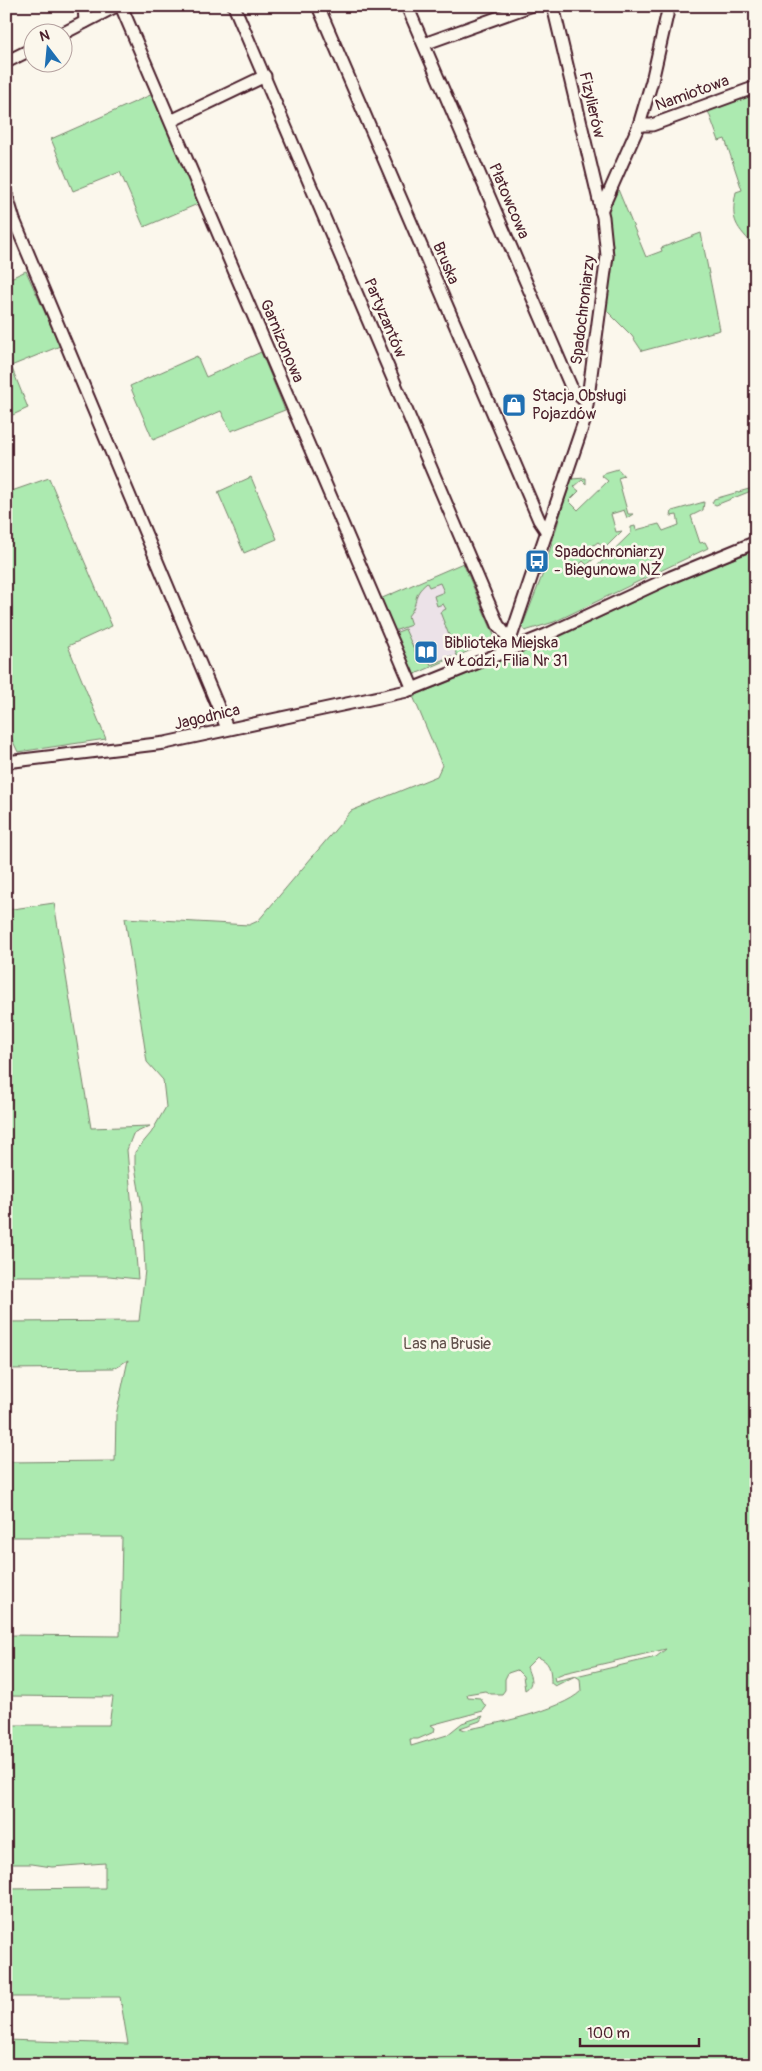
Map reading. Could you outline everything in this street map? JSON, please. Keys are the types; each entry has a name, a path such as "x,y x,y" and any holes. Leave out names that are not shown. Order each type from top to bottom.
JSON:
{"street":[{"path":"84,6 85,22"},
{"path":"72,29 116,6"},
{"name":"Garnizonowa","path":"121,6 413,689"},
{"name":"Partyzantów","path":"234,6 498,625 511,643"},
{"name":"Bruska","path":"318,6 539,520 547,532"},
{"name":"Płatowcowa","path":"408,6 572,389 587,404"},
{"path":"424,44 530,6"},
{"name":"Fizylierów","path":"553,6 602,211"},
{"path":"602,211 639,125 652,81 669,6"},
{"path":"6,62 22,54"},
{"path":"171,121 264,76"},
{"name":"Namiotowa","path":"639,125 652,124 756,87"},
{"path":"6,193 14,220 227,728"},
{"name":"Spadochroniarzy","path":"511,643 583,426 608,256 607,236 602,211"},
{"name":"Jagodnica","path":"6,762 145,746 413,689 511,643 546,635 671,577 756,542"}],"shaded area":[{"path":"463,563 496,640 413,675 380,599"}],"green space":[{"path":"756,92 756,248 736,223 734,202 736,192 742,190 725,139 719,141 707,108"},
{"path":"155,93 200,203 144,227 120,172 73,191 51,139"},
{"path":"617,187 646,257 662,251 661,248 701,233 720,330 642,351 632,336 606,310 613,249 608,212"},
{"path":"26,271 60,346 11,366 6,352 6,280"},
{"path":"261,352 285,410 231,431 221,411 153,440 130,386 197,356 206,377"},
{"path":"11,366 28,408 6,418 6,368"},
{"path":"618,469 624,476 618,478 628,514 633,514 627,518 624,510 611,514 616,532 622,531 602,551 599,548 602,545 598,542 583,553 586,560 597,550 600,553 587,565 583,561 576,568 585,578 631,533 631,527 635,526 636,530 659,524 663,531 679,525 677,515 671,516 672,511 704,502 703,510 691,516 700,543 705,542 708,548 554,622 525,631 522,627 542,576 571,479 586,478 586,484 582,480 574,487 579,491 569,501 578,510 608,481 602,476 604,473"},
{"path":"251,477 277,539 244,553 218,492"},
{"path":"49,478 112,626 68,646 106,739 18,752 6,727 6,493"},
{"path":"756,487 756,489 716,505 712,503 714,499"},
{"name":"Las na Brusie","path":"756,550 756,2065 6,2065 6,2040 128,2044 120,1997 6,1997 6,1889 105,1888 105,1863 52,1867 32,1864 6,1864 6,1725 109,1725 113,1697 6,1696 6,1635 120,1636 122,1537 6,1537 6,1462 115,1461 116,1415 128,1360 114,1368 6,1369 6,1322 139,1321 145,1270 142,1207 135,1167 135,1152 151,1133 166,1107 163,1080 147,1062 125,918 249,925 258,921 351,811 437,776 442,765 413,696 559,637 684,578","holes":["666,1649 656,1657 575,1676 580,1679 581,1691 558,1705 543,1711 465,1730 460,1728 480,1721 483,1716 462,1723 447,1735 411,1746 410,1739 418,1739 434,1732 435,1728 431,1725 483,1711 486,1707 480,1698 468,1697 467,1694 485,1691 491,1694 502,1694 505,1690 505,1679 508,1673 517,1670 523,1676 525,1690 528,1688 531,1683 527,1667 537,1657 547,1664 550,1670 551,1683 555,1686 574,1676 555,1681 554,1677 564,1673"]},
{"path":"463,563 496,640 457,656 440,612 446,609 443,604 437,606 434,596 444,592 440,583 429,587 427,583 422,588 408,616 411,625 394,631 380,599"},
{"path":"405,629 418,658 427,656 431,665 451,656 452,658 413,675 395,633"},
{"path":"54,903 91,1128 150,1126 133,1134 127,1150 138,1279 109,1276 6,1276 6,910"}],"place":[{"name":"Stacja Obsługi Pojazdów","path":"514,405"},
{"name":"Spadochroniarzy - Biegunowa NŻ","path":"537,561"},
{"name":"Biblioteka Miejska w Łodzi, Filia Nr 31","path":"426,652"}]}
